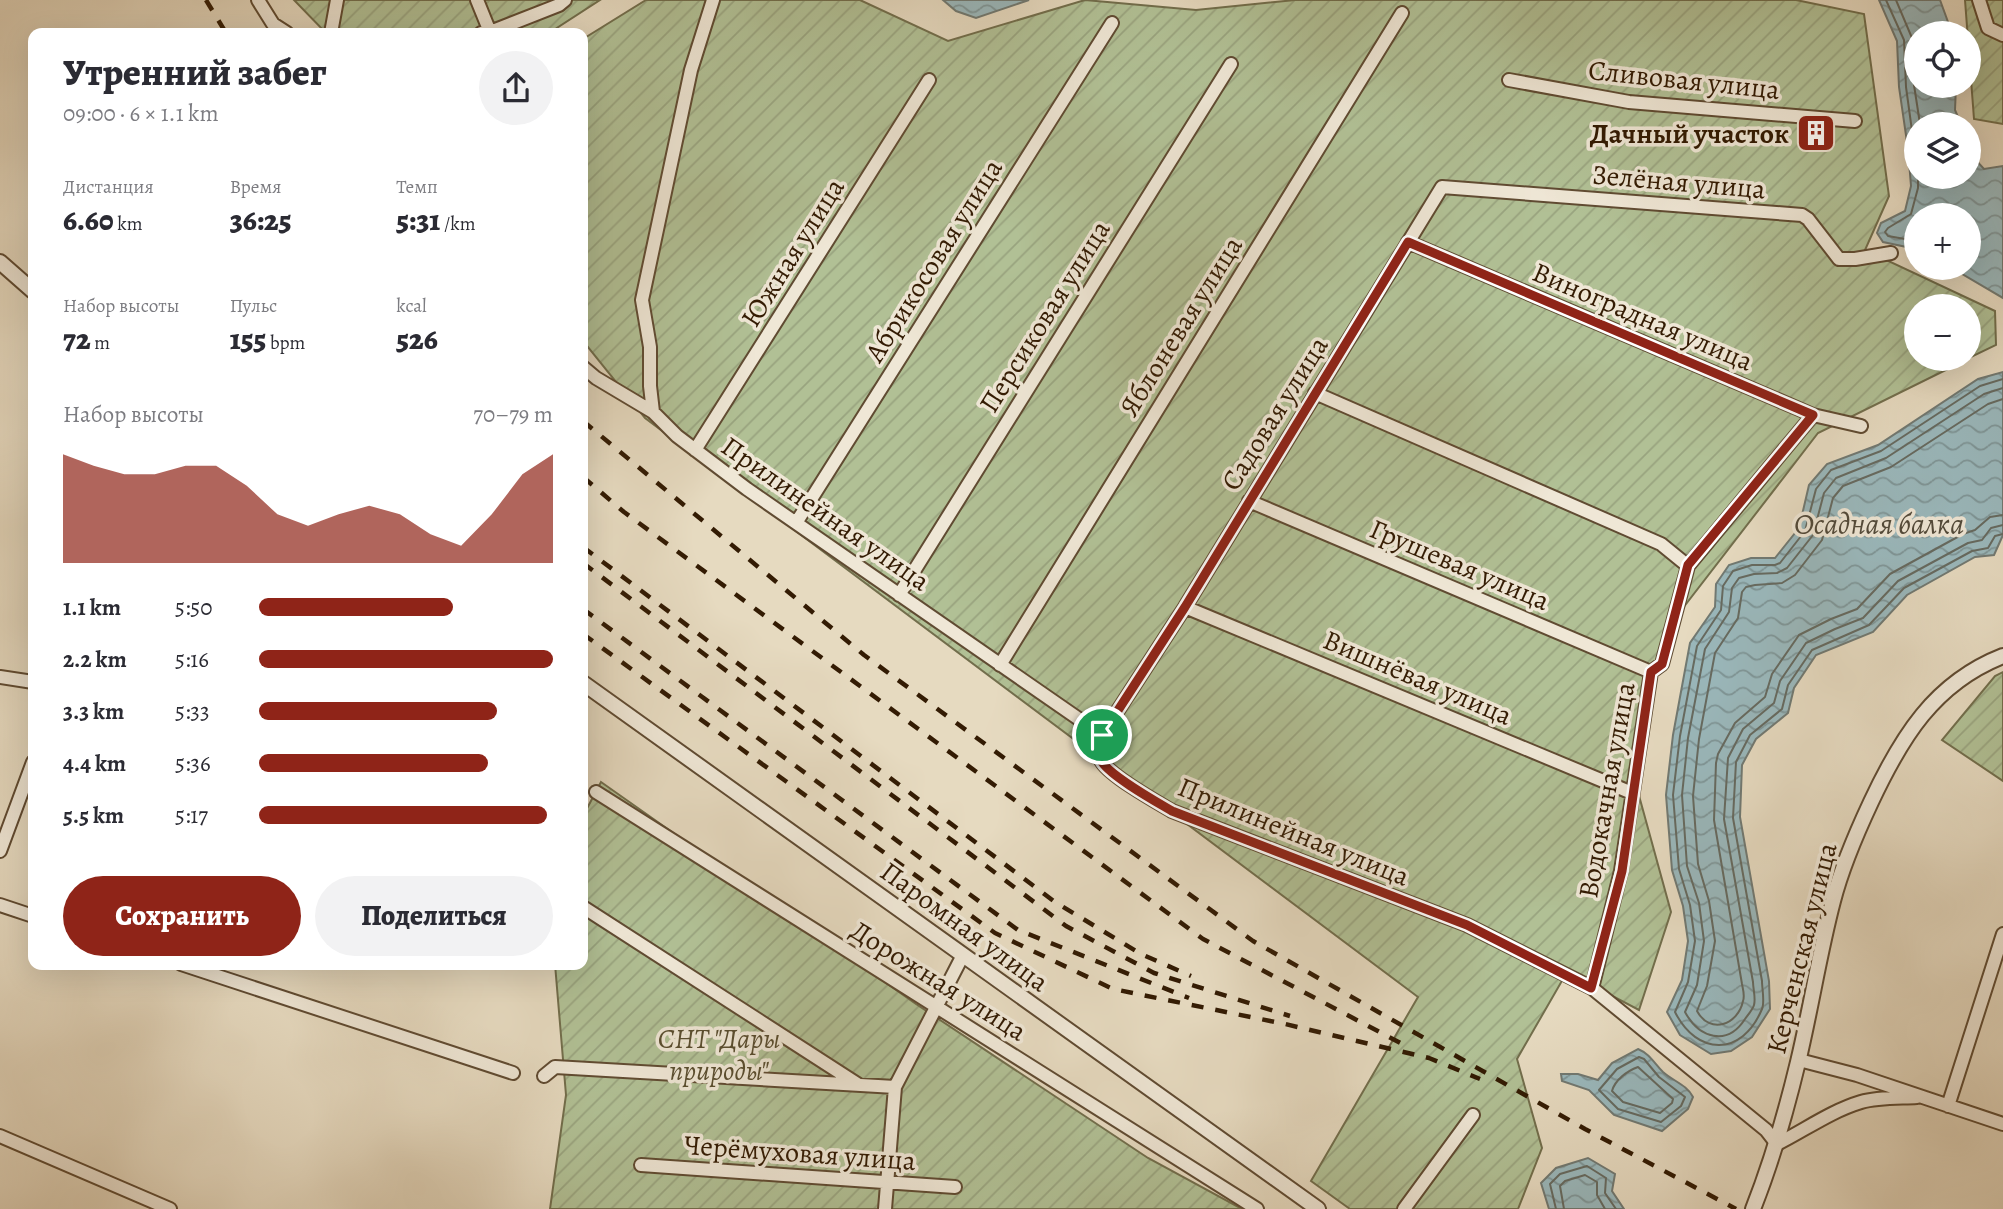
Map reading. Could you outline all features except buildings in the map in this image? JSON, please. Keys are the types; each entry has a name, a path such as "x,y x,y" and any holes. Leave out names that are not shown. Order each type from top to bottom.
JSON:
{"street":[{"path":"258,0 272,23 280,28"},
{"path":"332,28 337,0"},
{"path":"477,0 485,28"},
{"path":"499,28 559,5 565,0"},
{"path":"653,412 650,346 642,300 691,70 713,0"},
{"path":"1979,0 1988,28 2003,35"},
{"name":"Яблоневая улица","path":"1000,665 1402,13"},
{"name":"Абрикосовая улица","path":"796,523 1112,23"},
{"name":"Персиковая улица","path":"899,595 1231,64"},
{"name":"Южная улица","path":"695,450 929,80"},
{"name":"Сливовая улица","path":"1508,80 1629,102 1855,121"},
{"name":"Садовая улица","path":"1102,735 1185,607 1442,187"},
{"name":"Зелёная улица","path":"1442,187 1802,215 1839,258 1855,259 1891,253"},
{"name":"Виноградная улица","path":"1408,242 1813,415 1861,426"},
{"path":"0,262 28,287"},
{"name":"Прилинейная улица","path":"588,371 653,412 695,450 796,523 1102,735 1098,748 1102,762 1132,786 1172,811 1467,925 1591,988 1766,1130 1777,1144"},
{"path":"1315,393 1661,544 1688,565"},
{"name":"Водокачная улица","path":"1591,988 1622,871 1651,672 1662,664 1688,565 1813,415"},
{"name":"Грушевая улица","path":"1249,500 1651,672"},
{"name":"Вишнёвая улица","path":"1185,607 1632,793"},
{"name":"Керченская улица","path":"1753,1209 1777,1144 1799,1060 1833,899 1852,841 1913,725 1967,674 1997,659"},
{"path":"0,677 28,681"},
{"name":"Паромная улица","path":"588,687 1318,1209"},
{"path":"0,851 28,775"},
{"name":"Дорожная улица","path":"596,792 1257,1209"},
{"path":"0,905 28,914"},
{"path":"588,910 859,1085"},
{"path":"1948,1106 1999,958 2003,934"},
{"path":"885,1209 895,1087 963,955"},
{"path":"199,970 513,1073"},
{"path":"1799,1060 1857,1075 2003,1124"},
{"path":"544,1076 555,1067 895,1087"},
{"path":"1777,1144 1805,1131 1833,1113 1864,1101 1916,1097"},
{"path":"1404,1209 1472,1115"},
{"path":"0,1136 170,1209"},
{"name":"Черёмуховая улица","path":"641,1165 955,1187"}],"green space":[{"path":"294,0 600,0 557,28 321,28"},
{"path":"646,0 860,0 948,41 1085,0 1196,10 1295,0 1796,0 1864,14 1889,196 1865,250 1904,268 1904,280 1929,280 1959,294 1904,294 1904,371 1944,371 1818,433 1683,608 1656,674 1638,792 1671,912 1639,1010 1567,972 1517,1059 1542,1148 1518,1209 1350,1209 1311,1181 1418,997 645,418 588,347 588,36"},
{"path":"1965,0 2003,0 2003,124 1981,120 1981,112 1973,112 1972,98 1981,98 1981,21 1967,21"},
{"path":"1981,304 1995,311 1996,345 1981,352"},
{"path":"2003,672 2003,781 1942,740 1995,676"},
{"name":"СНТ \"Дары природы\"","path":"601,782 916,1004 1148,1158 1242,1209 550,1209 566,1095 556,970 588,970 588,807"}],"water":[{"path":"943,0 1029,0 976,18 956,11"},
{"path":"1879,0 1940,0 1948,21 1904,21 1904,98 1956,98 1956,112 1904,112 1904,121 1897,41"},
{"path":"1981,166 1984,169 2003,166 2003,298 1972,280 1981,280 1981,203 1907,203 1910,189 1981,189"},
{"path":"1904,212 1904,246 1883,242 1877,233 1881,223"},
{"name":"Осадная балка","path":"2003,372 2003,535 1994,555 1975,557 1907,595 1873,632 1816,655 1794,688 1788,713 1756,739 1742,765 1740,817 1769,981 1770,1009 1752,1037 1731,1051 1711,1054 1680,1035 1667,1012 1682,980 1688,941 1683,906 1672,870 1666,795 1673,735 1690,643 1715,607 1716,584 1729,565 1751,558 1775,558 1799,528 1809,485 1827,464 1878,445 1978,379"},
{"path":"1638,1049 1693,1097 1688,1109 1662,1131 1614,1115 1589,1090 1562,1081 1561,1074 1578,1074 1598,1080 1612,1063"},
{"path":"1588,1158 1615,1174 1612,1191 1624,1209 1549,1209 1541,1183 1556,1168"}],"railway":[{"path":"206,0 223,28"},
{"path":"588,425 864,655 1253,941 1585,1129 1736,1209"},
{"path":"588,481 624,512 1203,939 1408,1047"},
{"path":"588,551 1055,902 1141,954 1191,976"},
{"path":"588,567 1066,926 1154,973 1290,1016"},
{"path":"588,613 1018,930 1189,998"},
{"path":"588,638 995,933 1113,989 1285,1024 1429,1058 1480,1079"}],"place":[{"name":"Дачный участок","path":"1816,133"}],"route":[{"path":"1408,242 1813,415 1688,565 1662,664 1651,672 1622,871 1591,988 1467,925 1172,811 1132,786 1102,762 1098,748 1102,735 1185,607 1408,242"}]}
